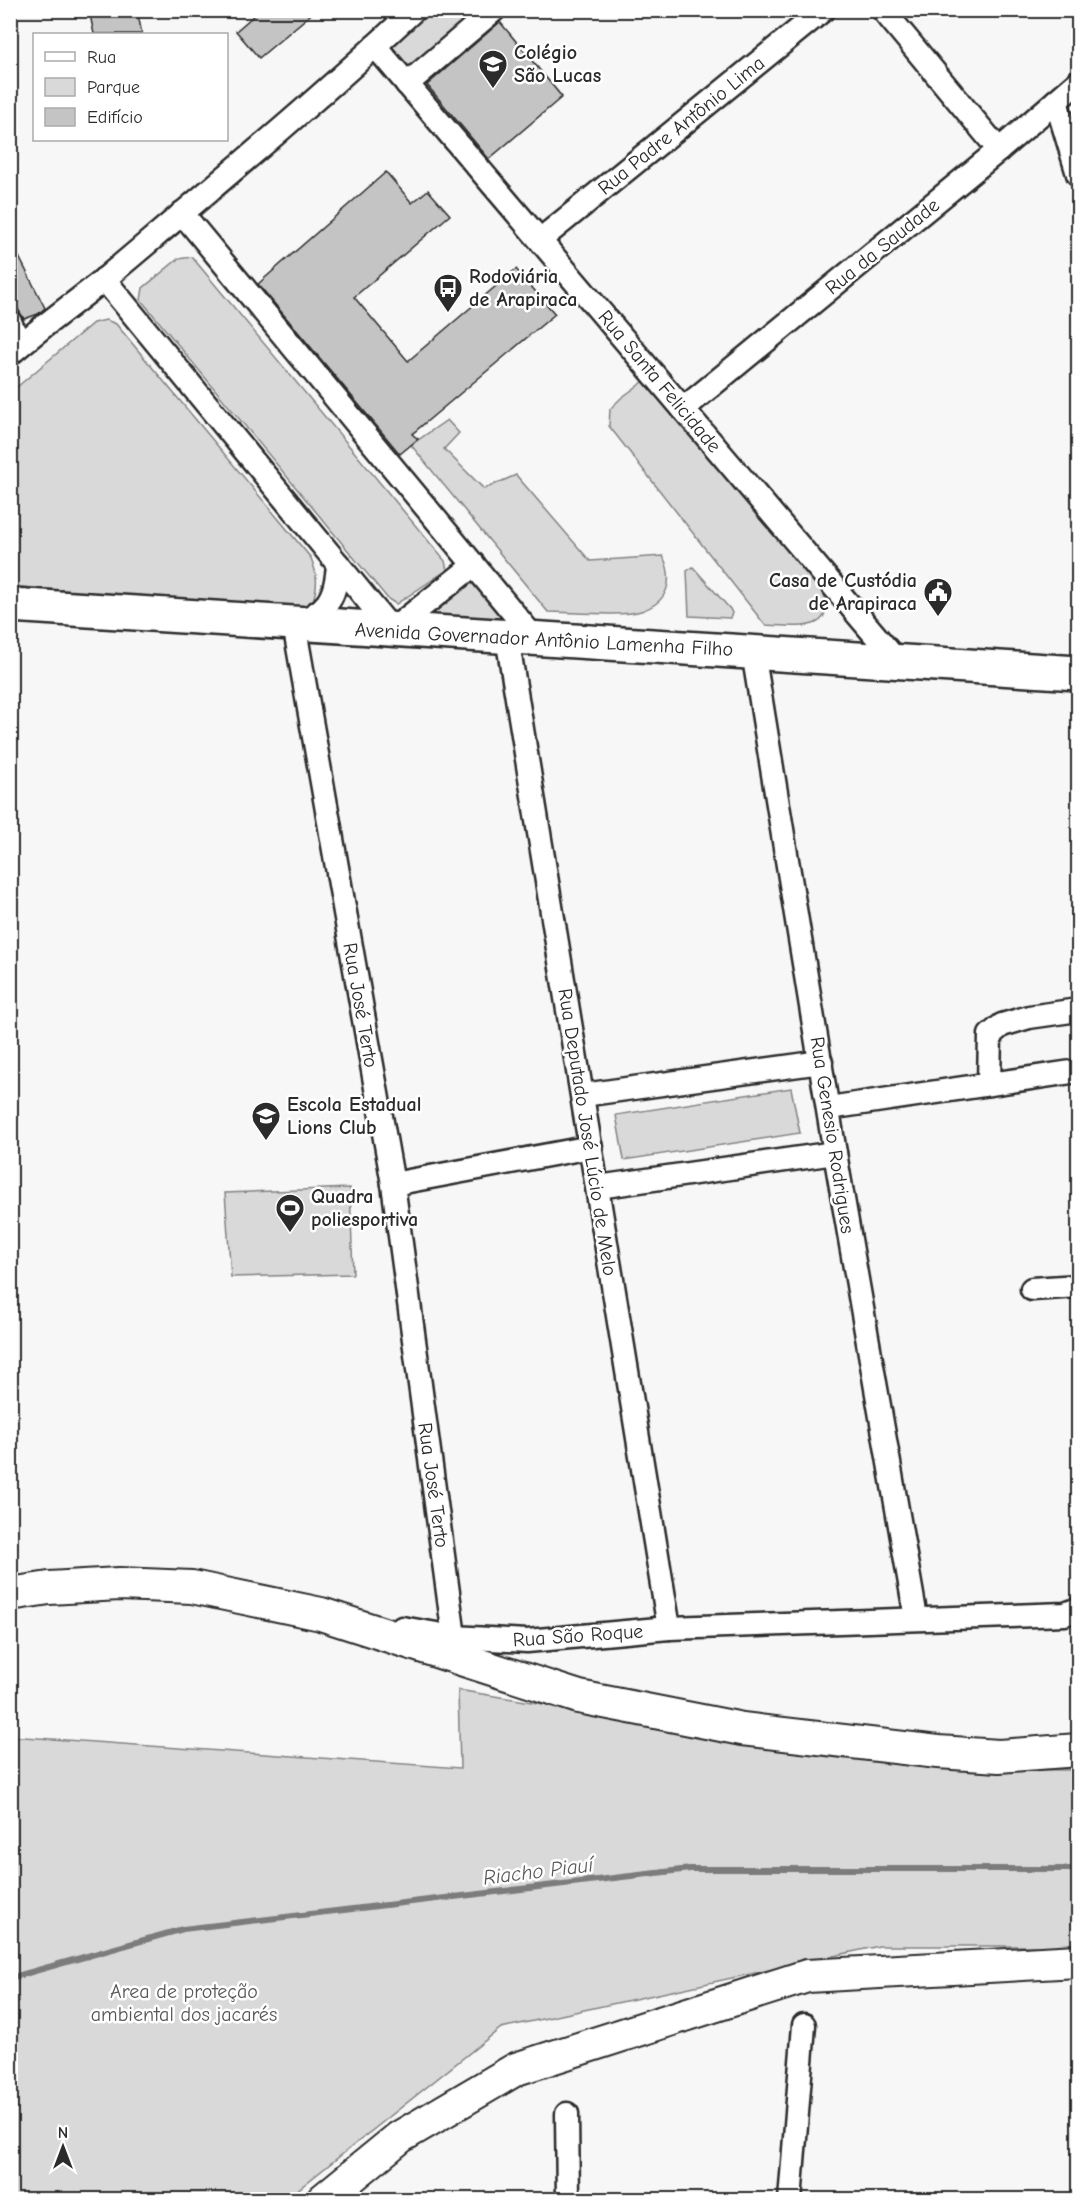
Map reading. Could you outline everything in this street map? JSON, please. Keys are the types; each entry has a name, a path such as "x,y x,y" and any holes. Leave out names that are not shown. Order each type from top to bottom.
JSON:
{"main road":[{"name":"Avenida Governador Antônio Lamenha Filho","path":"10,605 1078,673"},
{"name":"Rua São Roque","path":"10,1594 49,1588 119,1584 192,1587 321,1614"},
{"path":"321,1614 579,1697 742,1729 938,1752 999,1756 1078,1750"},
{"path":"324,2199 400,2137 516,2069 807,1976 1078,1961"}],"street":[{"path":"10,322 15,350 182,213 414,10"},
{"path":"407,84 494,10"},
{"name":"Rua Padre Antônio Lima","path":"540,240 823,10"},
{"path":"883,10 999,150"},
{"name":"Rua Santa Felicidade","path":"375,46 897,661"},
{"name":"Rua da Saudade","path":"683,409 999,150 1078,82"},
{"path":"1056,101 1078,174"},
{"path":"182,213 474,565 521,638"},
{"path":"104,279 392,630 474,565"},
{"path":"294,624 309,619 326,608 333,594 338,564"},
{"name":"Rua José Terto","path":"294,624 393,1184 454,1637"},
{"name":"Rua Deputado José Lúcio de Melo","path":"521,638 583,1095 669,1628"},
{"name":"Rua Genesio Rodrigues","path":"753,652 916,1618"},
{"path":"989,1083 990,1035 1002,1025 1029,1017 1078,1010"},
{"path":"583,1095 821,1062"},
{"path":"829,1108 1078,1071"},
{"path":"393,1184 591,1147"},
{"path":"598,1187 836,1153"},
{"path":"1032,1289 1078,1286"},
{"name":"Rua São Roque","path":"321,1614 454,1637 527,1641 669,1628 1065,1614 1078,1609"},
{"path":"790,2199 804,2025"},
{"path":"567,2114 568,2199"}],"green space":[{"path":"414,11 494,11 407,84 375,46"},
{"path":"192,257 445,561 447,570 396,604 388,599 141,300 143,288 178,259"},
{"path":"106,320 116,324 311,558 316,581 312,604 297,609 11,586 11,392 93,323"},
{"path":"647,379 822,588 826,603 825,614 820,621 801,626 765,625 609,426 610,409"},
{"path":"447,420 459,433 444,449 484,489 516,475 590,561 663,556 668,582 667,589 658,602 633,613 548,612 411,445"},
{"path":"474,565 535,639 392,630"},
{"path":"693,567 730,609 732,613 730,618 689,616 687,571"},
{"path":"791,1088 800,1133 624,1160 616,1115"},
{"name":"Quadra poliesportiva","path":"350,1188 353,1274 231,1277 225,1193"},
{"name":"Area de proteção ambiental dos jacarés","path":"458,1690 938,1769 1078,1770 1078,1946 879,1946 501,2028 286,2199 11,2199 10,1736 460,1768"}],"building":[{"path":"89,10 137,10 142,33 94,33"},
{"path":"260,10 316,10 259,58 236,31"},
{"name":"Colégio São Lucas","path":"500,22 562,97 489,159 427,85"},
{"path":"386,172 412,203 428,190 450,215 354,297 408,361 516,269 555,314 412,434 418,439 400,454 258,284"},
{"path":"10,239 45,308 38,314 24,319 10,296"}],"waterway":[{"name":"Riacho Piauí","path":"10,1978 183,1929 690,1869 1078,1869"}],"place":[{"name":"Colégio São Lucas","path":"493,90"},
{"name":"Rodoviária de Arapiraca","path":"448,314"},
{"name":"Casa de Custódia de Arapiraca","path":"938,618"},
{"name":"Escola Estadual Lions Club","path":"266,1142"},
{"name":"Quadra poliesportiva","path":"290,1234"}]}
